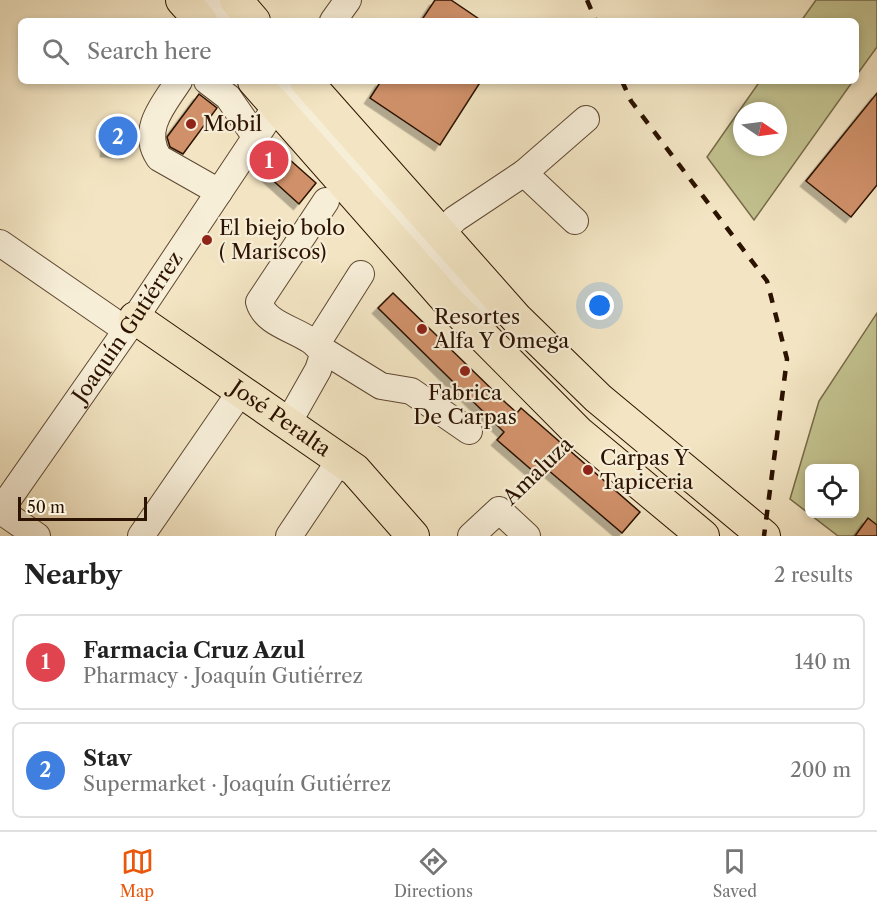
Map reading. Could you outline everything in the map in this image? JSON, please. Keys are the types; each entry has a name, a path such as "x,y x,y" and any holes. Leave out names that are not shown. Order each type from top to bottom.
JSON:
{"main road":[{"path":"183,0 198,18"},
{"path":"236,0 251,18"},
{"path":"265,84 283,89 440,235 517,319 598,398 764,536"},
{"path":"283,89 445,298 578,432 703,536"},
{"name":"José Peralta","path":"130,324 241,391 340,460 367,482 413,536"}],"street":[{"path":"193,0 208,18"},
{"path":"207,0 222,18"},
{"path":"335,18 348,0"},
{"path":"177,84 154,121 151,133 155,152 159,158 219,192"},
{"path":"211,84 228,97 255,136"},
{"path":"283,89 396,240 495,344 580,424 712,536"},
{"path":"283,89 438,258 539,361 623,437 748,536"},
{"name":"Joaquín Gutiérrez","path":"0,511 219,192 283,89"},
{"path":"440,235 455,219 524,173 586,118"},
{"path":"524,173 575,221"},
{"path":"326,201 259,302 261,308 275,320 381,386 411,392 469,431"},
{"name":"José Peralta","path":"0,243 130,324"},
{"path":"318,347 361,274"},
{"path":"288,423 323,361 318,347"},
{"path":"141,536 241,391"},
{"path":"289,536 340,460"},
{"path":"499,510 527,536"},
{"name":"Amaluza","path":"471,536 499,510"},
{"path":"0,511 37,536"}],"path":[{"name":"Amaluza","path":"499,510 578,432"}],"green space":[{"path":"816,0 877,0 877,47 859,72 859,18 803,18"},
{"path":"758,84 851,84 754,220 707,157 733,120 733,156 787,156 787,102 745,102"},
{"path":"877,313 877,536 838,536 815,518 859,518 859,464 805,464 805,511 790,499 819,401"}],"building":[{"path":"435,0 451,0 478,18 423,18"},
{"path":"379,84 479,84 440,145 370,98"},
{"path":"877,93 877,185 851,217 806,181"},
{"name":"Mobil","path":"199,94 217,108 183,154 170,147 167,137"},
{"path":"108,119 130,121 128,153 106,151"},
{"path":"281,152 316,183 299,204 257,166 272,153"},
{"path":"393,293 517,413 521,408 640,512 622,533 541,464 534,472 497,440 504,432 378,308"},
{"path":"868,518 877,525 877,536 855,536"}],"railway":[{"path":"587,0 595,18"},
{"path":"623,84 631,101 767,281 787,359 764,536"}],"place":[{"name":"Mobil","path":"191,124"},
{"name":"Stav","path":"118,136"},
{"name":"Farmacia Cruz Azul","path":"269,160"},
{"name":"El biejo bolo ( Mariscos)","path":"207,240"},
{"name":"Resortes Alfa Y Omega","path":"422,329"},
{"name":"Fabrica De Carpas","path":"465,371"},
{"name":"Carpas Y Tapiceria","path":"588,470"}]}
